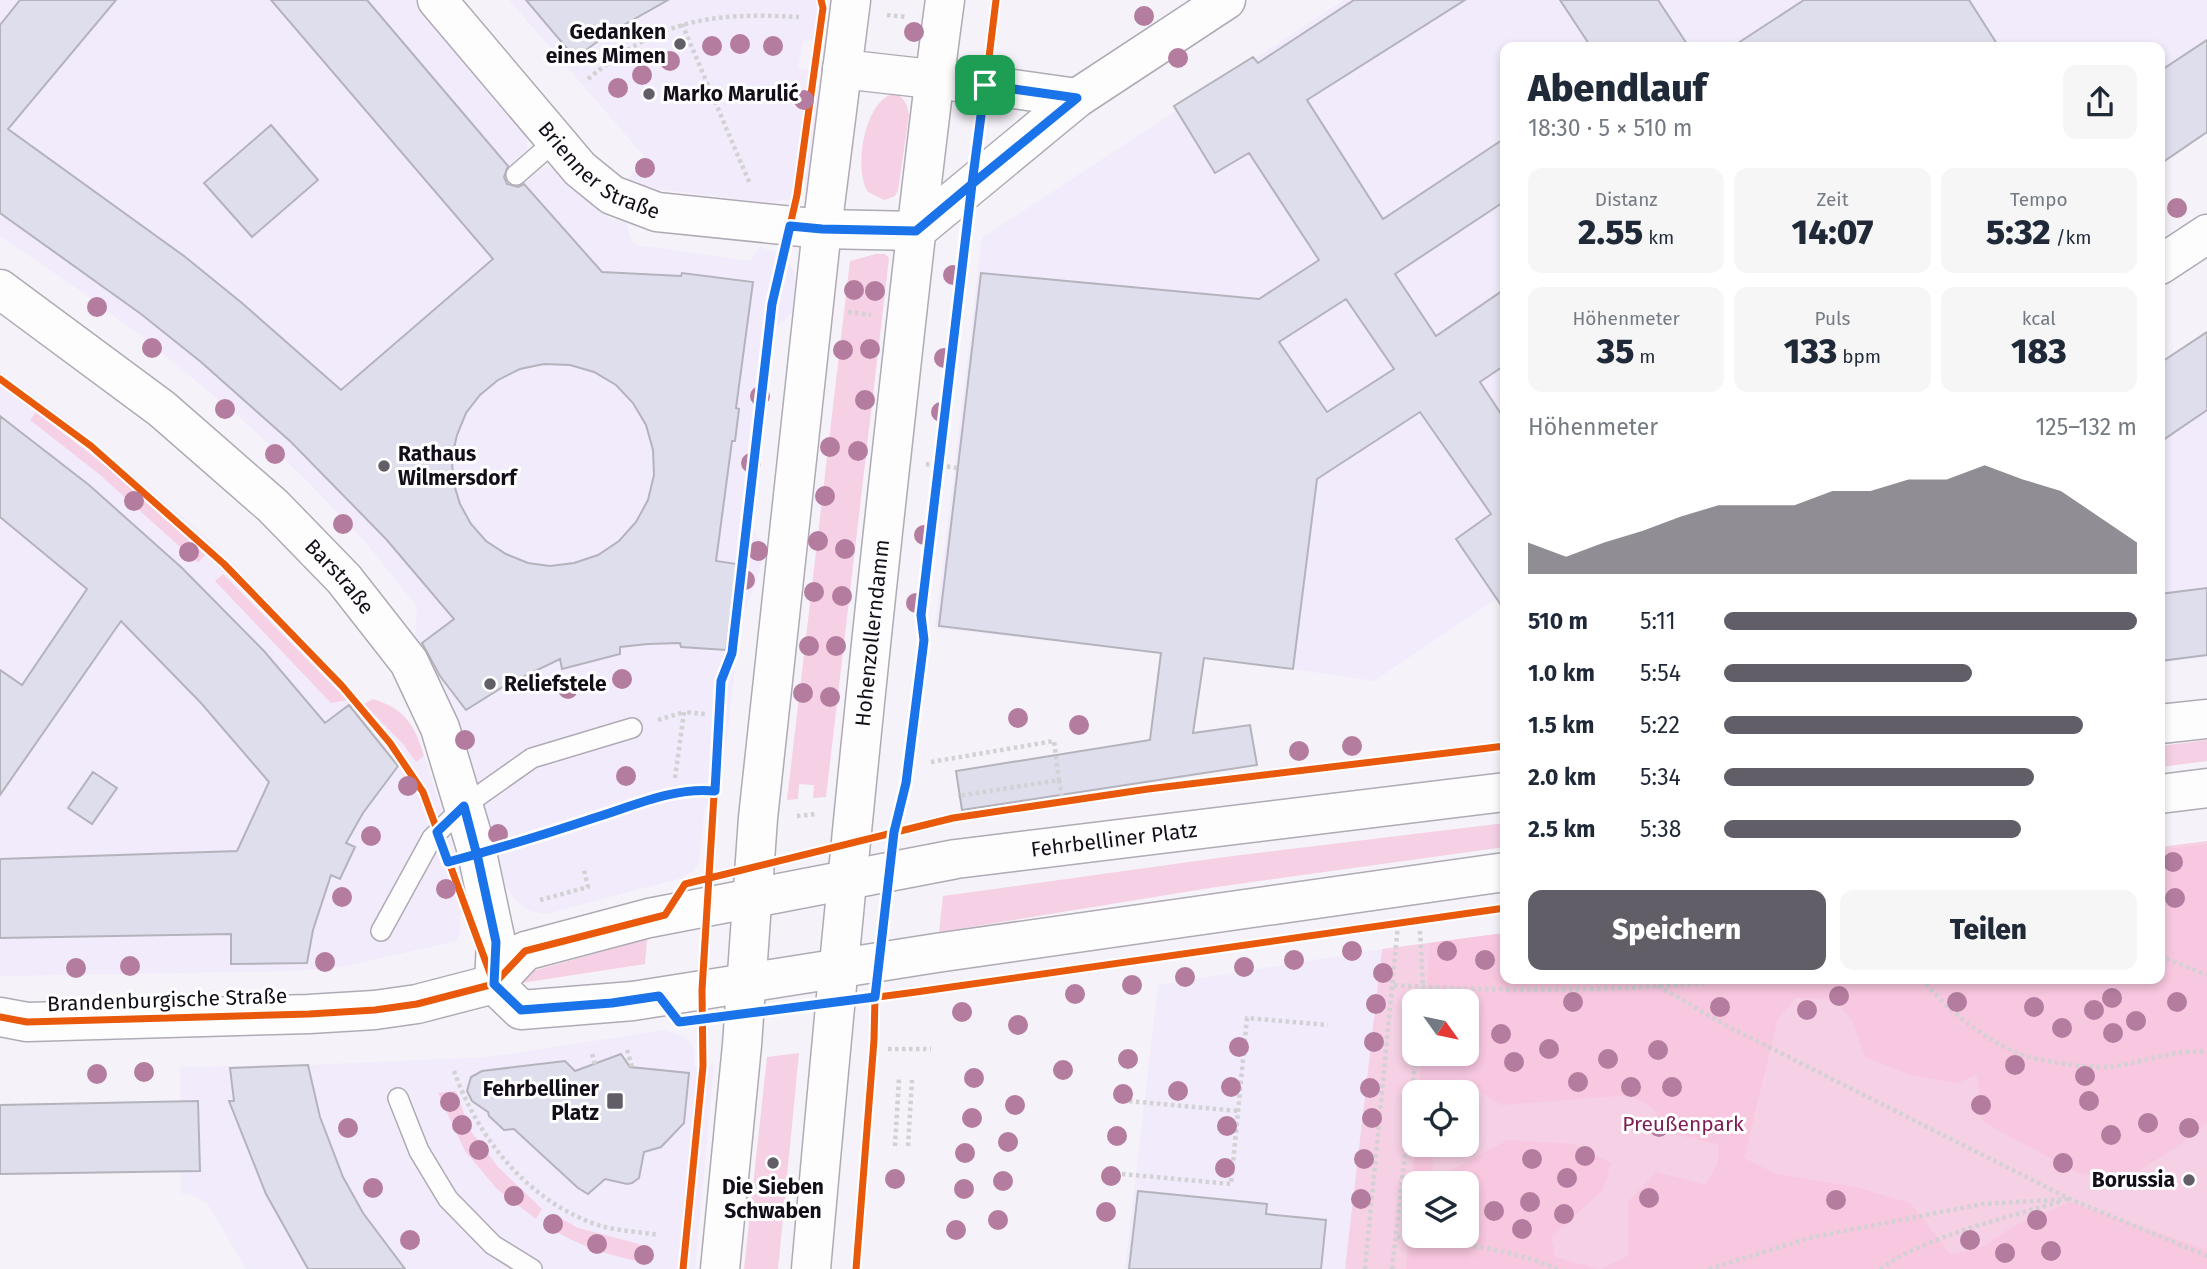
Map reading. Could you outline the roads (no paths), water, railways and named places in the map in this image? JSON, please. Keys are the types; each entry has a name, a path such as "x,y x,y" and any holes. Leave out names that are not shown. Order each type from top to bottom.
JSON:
{"main road":[{"name":"Brienner Straße","path":"437,0 580,169 612,195 657,212 822,229 916,231"},
{"path":"720,1269 747,983 751,899 822,229 851,0"},
{"name":"Hohenzollerndamm","path":"811,1269 847,880 916,231 945,0"},
{"path":"916,231 1077,98 1226,0"},
{"path":"842,69 1077,98"},
{"path":"2165,262 2207,233"},
{"name":"Barstraße","path":"0,289 162,409 273,506 344,579 410,662 440,728 464,806 496,942 494,984"},
{"path":"2165,723 2207,719"},
{"path":"2165,793 2207,788"},
{"name":"Fehrbelliner Platz","path":"494,984 525,951 649,918 956,859 1500,793"},
{"path":"494,984 521,1010 633,1001 1500,873"},
{"name":"Brandenburgische Straße","path":"9,1023 374,1010 417,1004 494,984"}],"lane":[{"path":"516,175 555,141"},
{"path":"381,931 432,838 464,806 532,758 632,728"},
{"path":"398,1098 419,1151 448,1199 493,1245 532,1269"}],"place":[{"name":"Gedanken eines Mimen","path":"680,44"},
{"name":"Marko Marulić","path":"649,94"},
{"name":"Rathaus Wilmersdorf","path":"384,466"},
{"name":"Reliefstele","path":"490,684"},
{"name":"Fehrbelliner Platz","path":"615,1101"},
{"name":"Die Sieben Schwaben","path":"773,1163"},
{"name":"Borussia","path":"2189,1180"}],"park label":[{"name":"Preußenpark","path":"1683,1124"}]}
